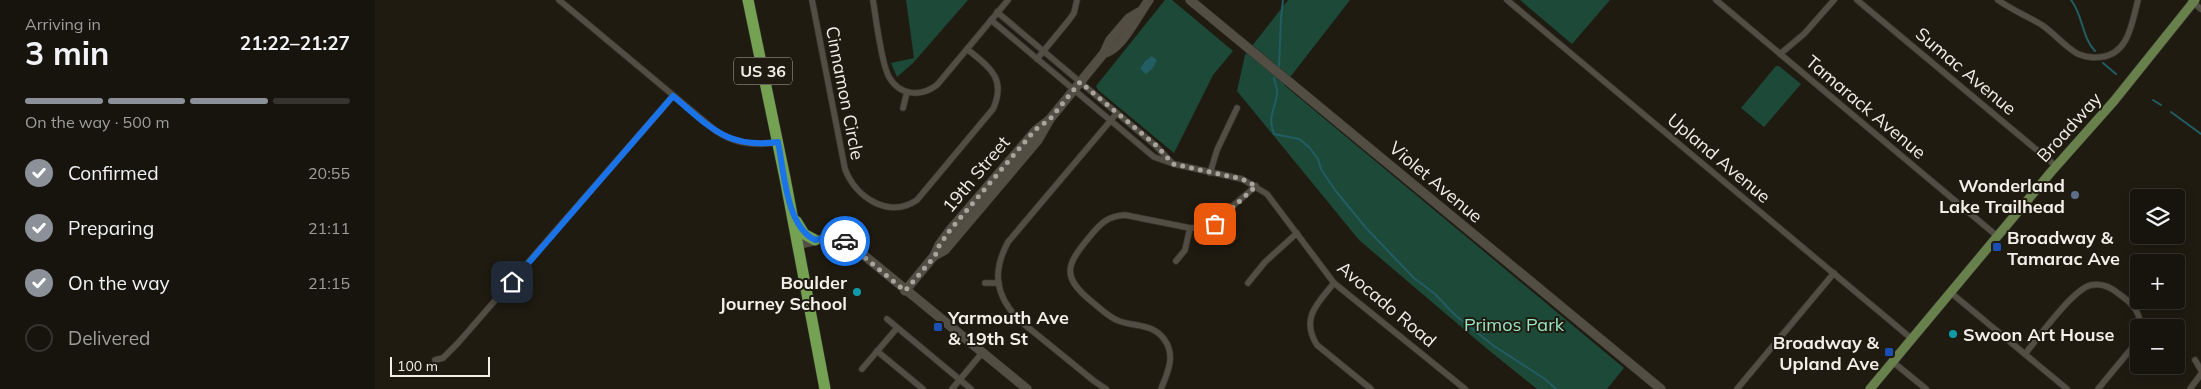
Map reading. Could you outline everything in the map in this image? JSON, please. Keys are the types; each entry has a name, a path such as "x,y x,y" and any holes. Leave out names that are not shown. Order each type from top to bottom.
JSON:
{"highway":[{"name":"US 36","path":"748,0 778,142 825,389"},
{"path":"791,208 802,232 815,240"}],"main road":[{"name":"Broadway","path":"1870,389 2056,166 2120,94 2192,1"}],"street":[{"path":"559,0 715,131 728,138 749,144 778,142"},
{"name":"Cinnamon Circle","path":"812,0 847,175 855,188 877,205 896,208"},
{"path":"873,0 888,74 894,83 907,92 921,93 932,89 1008,0"},
{"path":"1037,59 1074,14 1077,0"},
{"name":"19th Street","path":"905,291 935,256 945,250 1034,144 1050,119 1104,53 1113,50 1133,26 1139,12 1149,0"},
{"name":"Violet Avenue","path":"1189,0 1661,389"},
{"name":"Upland Avenue","path":"1507,0 1912,339"},
{"name":"Tamarack Avenue","path":"1715,0 1997,236"},
{"path":"1780,54 1804,34 1834,0"},
{"name":"Sumac Avenue","path":"1857,0 2056,166"},
{"path":"1998,0 2041,25 2077,53 2094,58 2113,54 2126,41 2130,33 2138,0"},
{"path":"2192,1 2201,10"},
{"path":"997,12 1157,146 1173,164"},
{"name":"Avocado Road","path":"991,20 1150,154 1173,164 1242,179 1256,186 1270,197 1334,283 1465,389"},
{"path":"897,216 896,208 912,204 921,196 990,113 1002,88 992,71 967,49"},
{"path":"903,108 907,92"},
{"path":"435,360 443,358 458,343 673,96"},
{"path":"1210,173 1217,150 1237,108"},
{"path":"1106,389 1094,382 1019,320 1003,299 999,283 998,266 1008,242 1117,113"},
{"path":"1161,389 1170,367 1171,355 1162,337 1148,327 1126,323 1107,315 1078,290 1073,283 1071,268 1073,257 1099,225 1114,215 1125,215 1201,229 1215,224 1256,186"},
{"path":"1176,261 1185,250 1190,228"},
{"path":"1248,283 1265,262 1297,233"},
{"path":"797,244 833,237 849,243 905,291 1027,389"},
{"path":"1737,389 1834,273"},
{"path":"985,284 999,283"},
{"path":"1334,283 1312,314 1310,322 1313,338 1317,345 1371,389"},
{"path":"2025,354 2075,294 2091,285 2101,284 2111,288 2132,304 2137,311 2139,319"},
{"path":"1950,292 2067,389"},
{"path":"887,319 971,389"},
{"path":"862,369 897,328"},
{"path":"2098,389 2130,350"},
{"path":"877,352 923,389"},
{"path":"952,389 983,353"},
{"path":"2190,389 2201,372 2195,360"},
{"path":"1893,362 1926,389"}],"green space":[{"path":"906,0 968,0 913,63 897,77 891,63 914,58"},
{"path":"1165,0 1172,0 1233,51 1213,75 1174,153 1098,90 1096,86"},
{"name":"Primos Park","path":"1288,0 1350,0 1284,85 1624,368 1607,389 1537,389 1359,240 1237,91 1245,55"},
{"path":"1520,0 1610,0 1572,44"},
{"path":"1776,66 1779,66 1801,84 1764,127 1741,108"}],"water":[{"path":"1152,56 1157,60 1153,68 1146,74 1140,69 1145,61"}],"waterway":[{"path":"1279,67 1283,0"},
{"path":"2071,0 2078,12 2087,40 2095,51"},
{"path":"2103,63 2116,74"},
{"path":"1274,78 1277,88 1271,118 1274,134 1299,139 1309,147 1335,190 1366,228 1414,278 1435,294 1455,315 1494,346 1545,379 1556,389"},
{"path":"2153,100 2161,105"},
{"path":"2171,112 2201,134"}],"way so far":[{"path":"845,241 905,291 935,256 939,246 950,230 1035,130 1050,119 1080,82 1157,146 1173,164 1242,179 1256,186 1215,224"}],"place":[{"name":"Wonderland Lake Trailhead","path":"2075,195"},
{"name":"Broadway & Tamarac Ave","path":"1997,247"},
{"name":"Boulder Journey School","path":"857,292"},
{"name":"Yarmouth Ave & 19th St","path":"938,327"},
{"name":"Swoon Art House","path":"1953,334"},
{"name":"Broadway & Upland Ave","path":"1889,352"}],"route":[{"path":"512,282 673,96 715,131 728,138 749,144 761,145 778,142 791,208 804,234 815,240 830,237 845,241"}]}
